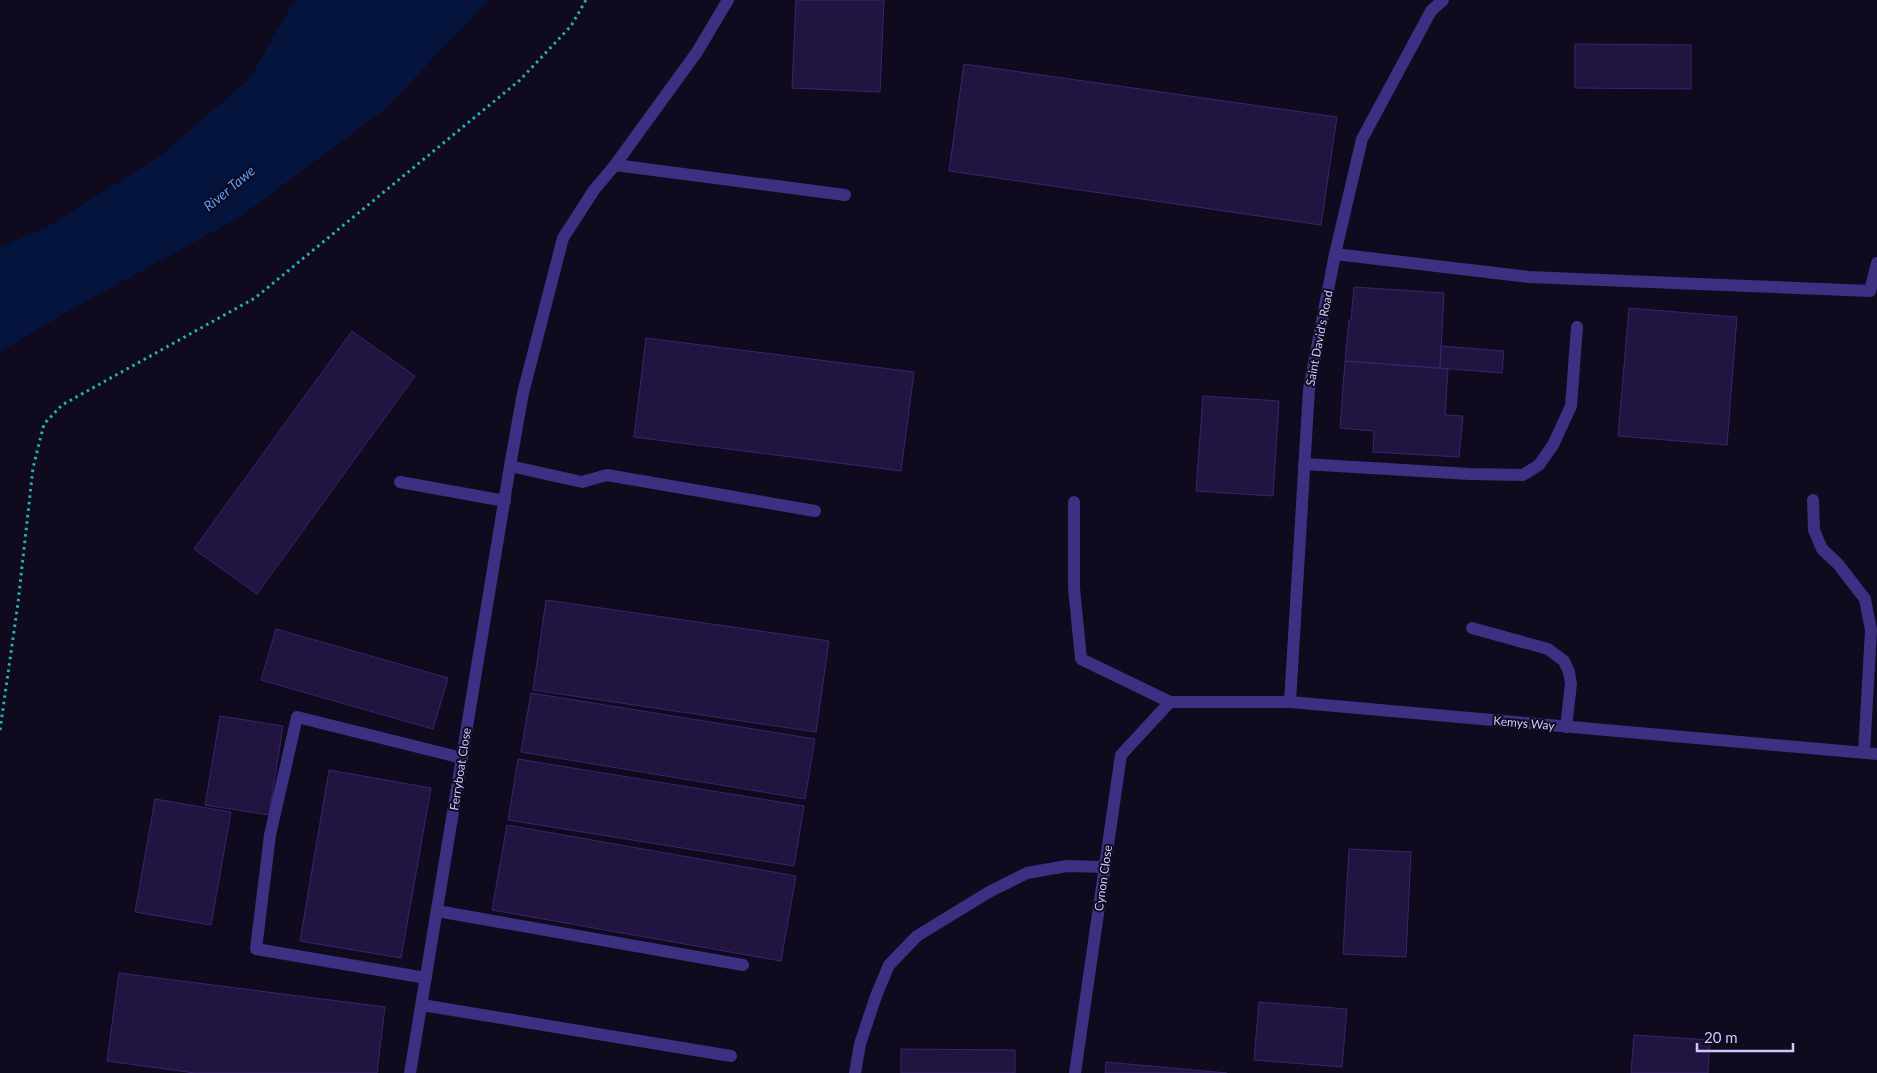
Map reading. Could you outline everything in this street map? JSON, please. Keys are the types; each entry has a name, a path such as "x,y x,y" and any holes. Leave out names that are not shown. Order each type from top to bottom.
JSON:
{"street":[{"name":"Ferryboat Close","path":"410,1073 523,393 563,238 594,190 615,165 697,52 728,0"},
{"name":"Saint David's Road","path":"1290,702 1309,389 1335,254 1362,139 1431,11 1443,0"},
{"path":"615,165 845,195"},
{"path":"1335,254 1529,277 1870,291 1877,263"},
{"path":"1304,464 1470,474 1523,475 1539,465 1553,445 1571,406 1577,327"},
{"path":"510,466 582,482 607,475 814,511"},
{"path":"400,482 505,501"},
{"path":"1813,500 1814,530 1822,549 1838,564 1865,598 1871,630 1871,754"},
{"path":"1074,502 1074,588 1081,659 1170,702"},
{"path":"1472,628 1548,650 1564,661 1569,672 1571,684 1566,727"},
{"name":"Kemys Way","path":"1170,702 1290,702 1871,754"},
{"name":"Cynon Close","path":"1075,1073 1121,755 1170,702"},
{"path":"426,978 256,949 270,834 297,716 462,758"},
{"path":"854,1073 860,1044 876,996 889,966 917,936 989,892 1027,873 1067,866 1105,867"},
{"path":"437,911 744,965"},
{"path":"422,1005 731,1056"}],"path":[{"path":"0,730 18,603 33,468 44,424 62,405 255,298 520,80 571,26 586,0"}],"water":[{"name":"River Tawe","path":"295,0 489,0 385,109 240,217 65,313 0,352 0,247 49,226 160,156 249,79"}],"building":[{"path":"796,0 884,0 880,92 792,88"},
{"path":"1575,44 1691,45 1691,89 1575,88"},
{"path":"964,64 1337,117 1321,225 949,171"},
{"path":"1354,287 1444,293 1440,368 1345,361"},
{"path":"1629,308 1737,317 1727,445 1618,436"},
{"path":"352,331 415,376 257,594 194,549"},
{"path":"646,338 914,372 901,471 634,437"},
{"path":"1441,346 1504,351 1502,373 1440,368"},
{"path":"1345,361 1448,369 1445,415 1463,416 1459,457 1373,452 1374,431 1340,428"},
{"path":"1203,396 1279,401 1273,496 1196,491"},
{"path":"546,600 829,641 816,732 533,690"},
{"path":"276,629 448,678 433,729 261,680"},
{"path":"531,693 815,739 805,799 521,752"},
{"path":"220,716 283,726 269,815 205,805"},
{"path":"518,759 804,806 794,866 508,820"},
{"path":"329,770 431,788 401,958 300,941"},
{"path":"155,799 231,812 211,925 135,912"},
{"path":"507,825 796,876 781,961 492,910"},
{"path":"1349,849 1411,852 1406,957 1343,954"},
{"path":"119,973 385,1007 377,1073 195,1073 107,1061"},
{"path":"1259,1002 1347,1009 1342,1067 1254,1060"},
{"path":"1634,1035 1710,1040 1708,1073 1631,1073"},
{"path":"901,1049 1015,1050 1015,1073 901,1073"},
{"path":"1106,1062 1227,1073 1105,1073"}]}
